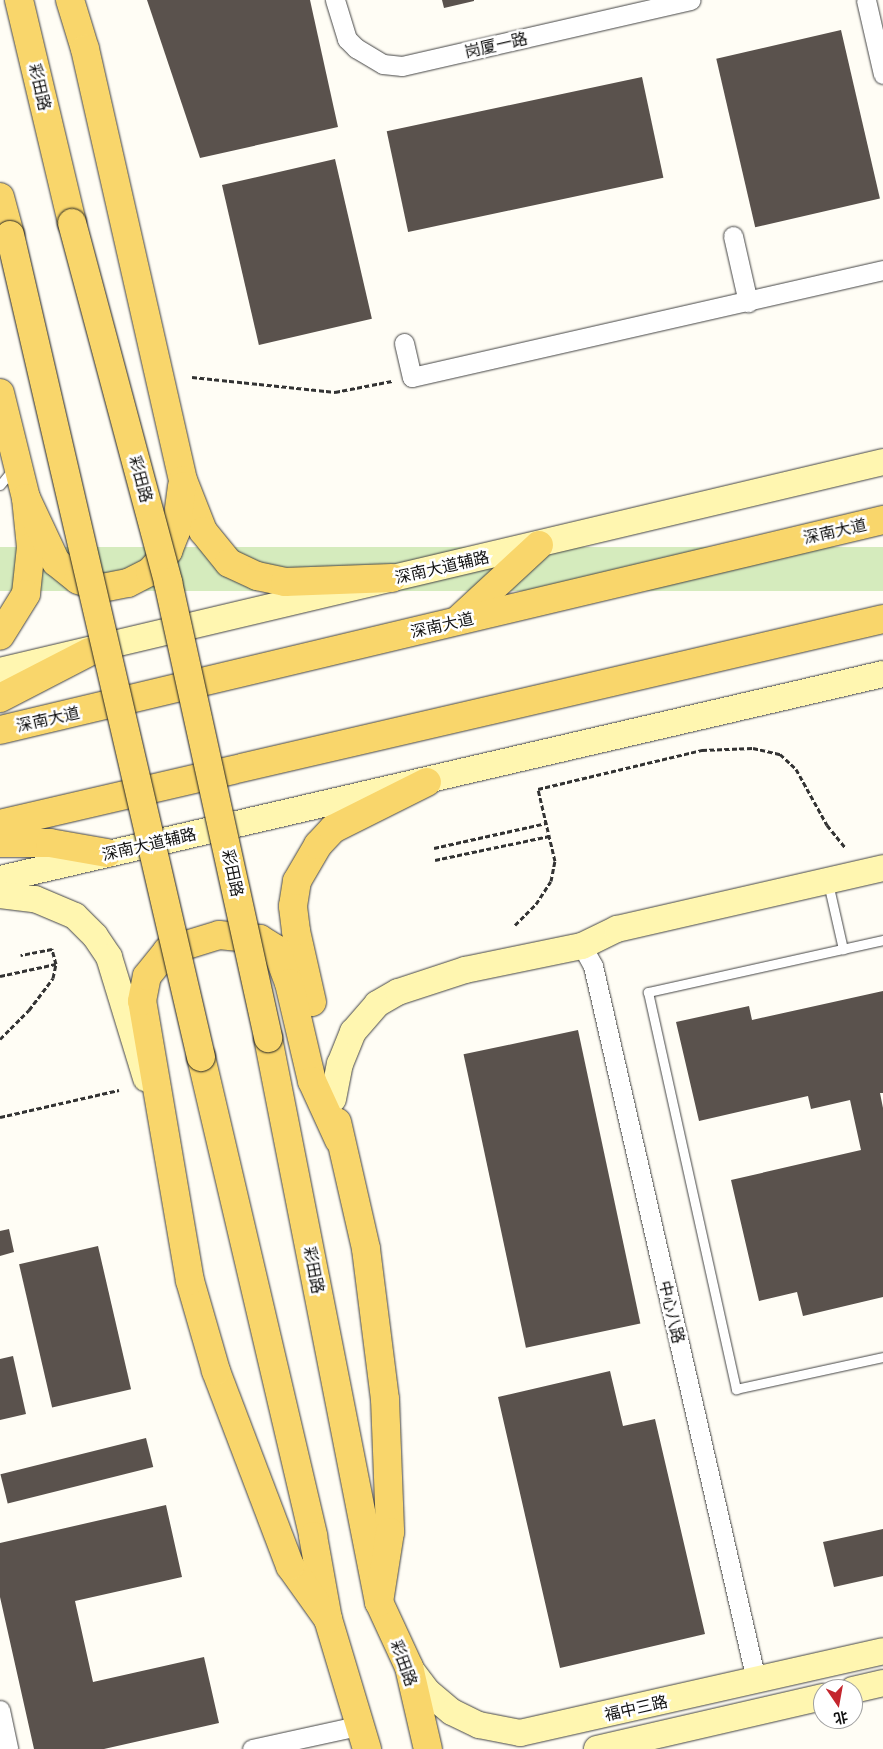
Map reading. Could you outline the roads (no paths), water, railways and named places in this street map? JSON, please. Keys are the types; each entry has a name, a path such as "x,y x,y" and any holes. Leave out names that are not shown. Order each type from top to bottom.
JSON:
{"main road":[{"name":"彩田路","path":"19,0 72,223 168,582 205,737 268,1038 379,1602 409,1668 428,1749"},
{"path":"70,0 85,49 183,480 203,531 215,548 240,570 285,582 392,578"},
{"path":"0,197 313,1536 328,1619 365,1737"},
{"path":"0,393 26,498 31,546 30,575 20,607 0,636"},
{"name":"深南大道辅路","path":"0,671 89,652 392,578 539,546 883,462"},
{"path":"26,498 56,562 78,580 102,588 128,583 150,572 168,551 176,531 183,480"},
{"name":"深南大道","path":"0,730 883,520"},
{"path":"457,621 539,546"},
{"path":"0,824 883,619"},
{"path":"0,698 89,652"},
{"name":"深南大道辅路","path":"0,880 107,853 426,782 883,674"},
{"path":"379,1602 390,1532 385,1399 366,1249 340,1140 333,1099 296,931 293,906 297,881 318,845 333,829 426,782"},
{"path":"0,844 50,843 107,853"},
{"path":"333,1099 346,1046 353,1032 377,1004 398,992 465,970 582,946 617,929 883,868"},
{"path":"0,895 35,898 75,916 95,936 109,957 163,1130"},
{"path":"328,1619 290,1566 216,1371 190,1281 142,1001 147,976 167,951 179,945 209,937 240,935 260,939 276,949 283,964 312,1081 340,1140"},
{"name":"福中三路","path":"409,1668 428,1692 452,1712 478,1725 520,1733 883,1651"},
{"path":"863,1688 883,1683"},
{"name":"福中三路","path":"597,1749 813,1699"}],"street":[{"name":"岗厦一路","path":"334,0 347,39 356,48 383,64 402,66 691,0"},
{"path":"866,0 883,74"},
{"path":"733,236 748,302"},
{"path":"404,343 412,377 883,270"},
{"name":"中心八路","path":"582,946 593,966 756,1680"},
{"path":"0,1710 8,1749"},
{"path":"252,1749 365,1737"}],"lane":[{"path":"0,484 17,462"},
{"path":"828,881 844,949"},
{"path":"883,940 648,992 736,1389 883,1357"}]}
